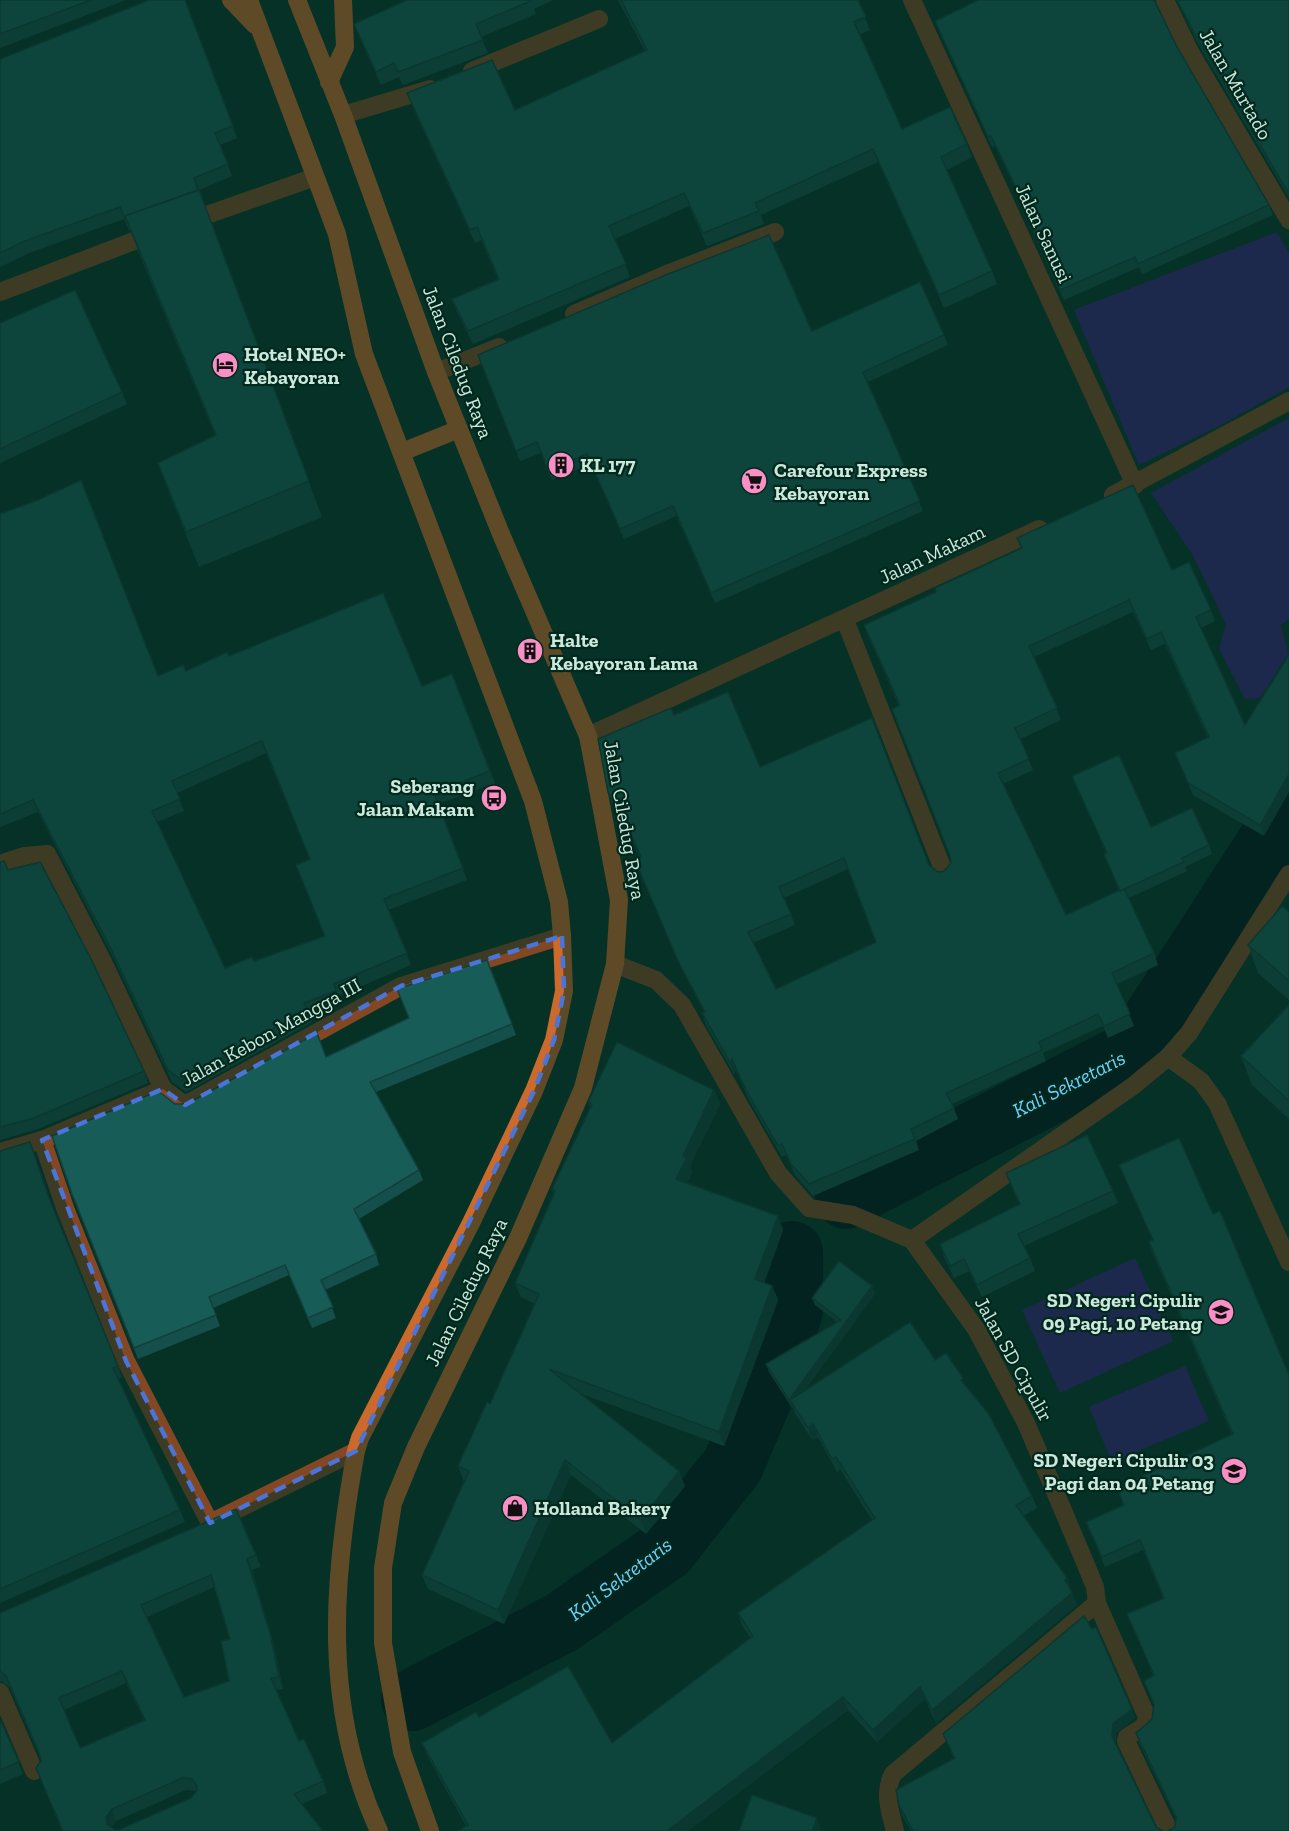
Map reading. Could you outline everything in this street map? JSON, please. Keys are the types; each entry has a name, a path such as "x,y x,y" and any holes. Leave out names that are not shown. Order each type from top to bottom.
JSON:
{"main road":[{"path":"231,0 259,29"},
{"name":"Jalan Ciledug Raya","path":"249,0 337,234 364,354 533,801 559,902 562,936 564,991 554,1040 534,1091 471,1223 360,1438 357,1451 342,1529 337,1584 338,1663 345,1729 356,1772 379,1831"},
{"name":"Jalan Ciledug Raya","path":"297,0 343,115 436,372 501,534 588,736 619,900 615,964 583,1088 518,1238 416,1447 393,1503 383,1568 383,1643 402,1752 429,1831"},
{"path":"329,82 345,47 343,0"},
{"path":"402,452 459,429"}],"street":[{"name":"Jalan Sanusi","path":"912,0 1135,485"},
{"name":"Jalan Murtado","path":"1165,0 1190,52 1289,220"},
{"path":"343,115 429,89 599,19"},
{"path":"0,291 315,177"},
{"path":"561,320 667,274 775,232"},
{"path":"436,372 518,338"},
{"path":"1092,505 1135,485 1289,401"},
{"name":"Jalan Makam","path":"588,736 1060,520"},
{"path":"845,620 944,872"},
{"name":"Jalan Kebon Mangga III","path":"0,864 24,856 47,854 104,964 163,1089 185,1105 401,986 562,936"},
{"path":"615,964 656,980 682,1005 778,1173 809,1208 853,1215 912,1240 1133,1086 1168,1057 1189,1033 1289,874"},
{"path":"1168,1057 1201,1081 1217,1103 1289,1262"},
{"path":"0,1152 42,1140 163,1089"},
{"path":"42,1140 65,1208 126,1361 210,1523"},
{"name":"Jalan SD Cipulir","path":"912,1240 976,1329 1026,1423 1095,1587 1097,1603 1147,1718 1144,1726 1127,1737 1127,1744 1169,1831"},
{"path":"189,1532 357,1451"},
{"path":"895,1831 888,1794 888,1784 892,1774 1097,1603"},
{"path":"0,1692 34,1771"}],"highlighted area":[{"path":"562,936 564,991 554,1040 534,1091 356,1451 210,1523 126,1361 42,1140 163,1089 185,1105 401,986"}],"shaded area":[{"path":"1277,232 1289,254 1289,387 1223,424 1139,465 1074,310"},
{"path":"1289,418 1289,619 1281,625 1288,654 1260,698 1245,699 1219,649 1226,624 1192,554 1151,493"},
{"path":"1135,1258 1173,1341 1060,1393 1022,1310"},
{"path":"1185,1366 1209,1421 1112,1462 1089,1407"}],"building":[{"path":"0,0 91,0 0,34"},
{"path":"149,0 185,0 233,126 215,133 228,164 194,178 198,190 125,216 125,219 120,207 25,241 0,253 0,59"},
{"path":"407,0 531,1 476,24 483,40 398,72 394,63 376,72 354,24"},
{"path":"621,0 858,0 866,17 854,22 902,129 950,107 967,144 941,157 992,271 939,295 873,149 755,203 759,211 703,233 684,193 609,226 626,264 468,331 452,299 499,279 477,227 470,230 407,93 492,60 515,110 647,50"},
{"path":"978,0 1154,0 1177,47 1269,205 1138,264 1135,257 1060,290 1028,218 1030,217 991,136 988,137 935,21"},
{"path":"1177,0 1289,0 1289,194 1196,36"},
{"name":"Hotel NEO+ Kebayoran","path":"199,190 309,481 186,532 158,463 216,435 125,216"},
{"path":"769,235 812,331 920,282 944,335 863,372 920,501 711,593 673,506 620,529 587,454 548,470 537,442 516,451 478,355 668,274"},
{"path":"75,290 122,392 0,449 0,323"},
{"path":"81,480 158,676 183,665 186,671 227,652 229,656 383,593 422,686 452,674 490,771 434,793 463,868 384,899 407,953 334,984 336,991 304,1003 307,1010 182,1080 168,1070 110,947 33,800 0,814 0,514","holes":["262,741 310,859 296,865 325,936 254,961 252,957 225,968 152,811 180,799 172,781"]},
{"path":"1133,485 1172,570 1189,562 1211,610 1196,617 1245,725 1289,655 1289,774 1260,825 1188,783 1175,753 1209,737 1161,632 1147,639 1129,600 1029,646 1057,708 1015,728 1029,759 998,773 1066,915 1124,888 1154,953 1112,973 1130,1014 1104,1026 1098,1014 1039,1042 1042,1050 946,1093 954,1108 911,1129 915,1139 809,1184 791,1164 782,1144 778,1146 745,1088 732,1059 730,1062 702,1013 705,1012 678,961 635,860 641,857 614,794 610,796 608,792 598,739 671,708 674,715 728,692 760,767 872,718 929,865 938,872 944,871 951,863 950,856 892,709 900,705 864,625 936,592 935,588 1022,548 1017,538","holes":["844,858 876,942 776,989 748,932 791,914 779,887"]},
{"path":"1119,755 1151,827 1192,808 1209,845 1182,858 1184,862 1120,891 1104,854 1107,853 1072,776"},
{"path":"4,861 8,870 40,862 90,957 144,1071 34,1118 0,1127 0,862"},
{"path":"1282,906 1289,912 1289,981 1248,945"},
{"path":"487,960 512,1024 370,1082 419,1170 354,1209 376,1254 321,1280 333,1307 308,1318 285,1265 209,1297 216,1315 134,1348 72,1194 52,1136 158,1091 175,1104 187,1104 317,1033 326,1057 409,1018 397,989"},
{"path":"1289,1005 1289,1101 1241,1056"},
{"path":"617,1042 714,1090 683,1156 687,1158 676,1179 778,1216 755,1279 772,1286 719,1432 549,1369 679,1471 641,1520 565,1460 498,1610 422,1575 469,1471 458,1466 487,1402 490,1404 539,1294 515,1283 555,1191 552,1189 592,1104 588,1102"},
{"path":"1087,1135 1113,1191 1018,1234 1030,1258 977,1285 964,1259 950,1266 940,1244 1020,1204 1006,1173"},
{"path":"1179,1138 1213,1214 1220,1211 1289,1375 1289,1831 1168,1831 1175,1827 1176,1817 1136,1733 1152,1719 1154,1704 1144,1681 1154,1675 1127,1614 1164,1598 1140,1540 1102,1557 1086,1522 1124,1505 1117,1488 1233,1434 1149,1242 1153,1240 1119,1165"},
{"path":"30,1142 50,1200 118,1366 113,1368 180,1510 0,1589 0,1151"},
{"path":"839,1261 872,1286 789,1400 766,1364 841,1320 812,1298"},
{"path":"910,1322 935,1360 946,1353 963,1378 961,1380 988,1413 1032,1496 1016,1505 1067,1578 1065,1580 1072,1593 932,1710 920,1687 873,1730 843,1697 667,1831 458,1831 468,1825 422,1743 476,1712 479,1717 568,1666 612,1743 753,1636 738,1613 875,1518 836,1457 832,1459 813,1424 808,1428 790,1400"},
{"path":"236,1509 256,1555 247,1559 270,1633 279,1677 271,1678 299,1741 304,1739 323,1781 294,1794 323,1831 63,1831 36,1768 41,1761 40,1755 6,1676 0,1671 0,1613","holes":["211,1575 230,1639 221,1641 229,1681 184,1697 141,1605","122,1671 145,1720 80,1748 59,1698","182,1778 192,1779 196,1784 197,1790 191,1798 121,1829 115,1830 107,1824 106,1817 112,1809"]},
{"path":"1084,1616 1092,1629 1096,1627 1132,1709 1113,1724 1112,1736 1156,1827 1163,1831 913,1831 899,1805 896,1790 955,1758 943,1734"},
{"path":"0,1719 19,1762 0,1770"},
{"path":"752,1795 817,1818 812,1831 739,1831"}],"waterway":[{"name":"Kali Sekretaris","path":"846,1198 1133,1051 1289,810"},
{"name":"Kali Sekretaris","path":"412,1700 561,1623 666,1550 733,1465 781,1351 792,1310 792,1252"}],"place":[{"name":"Hotel NEO+ Kebayoran","path":"225,365"},
{"name":"KL 177","path":"561,465"},
{"name":"Carefour Express Kebayoran","path":"754,481"},
{"name":"Halte Kebayoran Lama","path":"530,651"},
{"name":"Seberang Jalan Makam","path":"494,798"},
{"name":"SD Negeri Cipulir 09 Pagi, 10 Petang","path":"1221,1312"},
{"name":"SD Negeri Cipulir 03 Pagi dan 04 Petang","path":"1234,1471"},
{"name":"Holland Bakery","path":"515,1508"}]}
